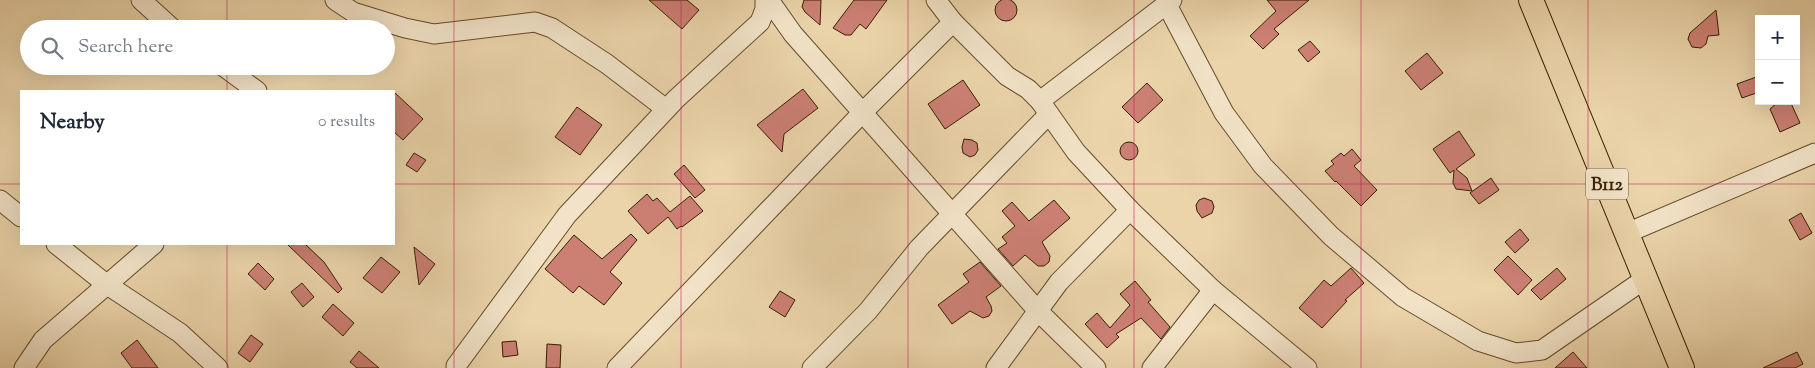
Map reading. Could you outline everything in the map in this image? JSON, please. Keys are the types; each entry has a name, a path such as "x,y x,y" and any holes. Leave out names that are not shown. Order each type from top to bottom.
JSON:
{"main road":[{"name":"B112","path":"1530,0 1682,368"}],"street":[{"path":"141,0 163,20"},
{"path":"335,0 353,12 379,20"},
{"path":"456,367 567,215 666,109 760,22 765,9 765,0"},
{"path":"769,0 793,34 1038,311 1096,368"},
{"path":"936,0 953,22 1007,76 1028,90 1044,107 1076,152 1130,210 1213,290 1307,368"},
{"path":"812,368 868,311 919,248 953,214 1044,107 1169,3 1224,112 1263,166 1331,236 1403,297 1478,341 1516,353 1542,350 1645,279"},
{"path":"395,25 434,34 536,22 552,28 607,64 666,109"},
{"path":"618,368 863,112 953,22"},
{"path":"235,75 256,90"},
{"path":"1627,233 1815,153"},
{"path":"0,200 20,216"},
{"path":"996,368 1059,282 1130,210"},
{"path":"57,245 106,284 180,333 218,368"},
{"path":"24,368 43,340 153,245"},
{"path":"1152,368 1213,290"}],"building":[{"path":"1006,-1 1014,2 1017,10 1014,18 1006,21 998,18 995,10 998,2"},
{"path":"649,0 687,0 699,10 682,29"},
{"path":"804,0 821,0 820,25 805,12 802,7"},
{"path":"854,0 887,0 866,29 860,24 851,35 845,35 833,28"},
{"path":"1267,0 1309,0 1274,29 1279,34 1263,49 1250,36 1276,11"},
{"path":"1716,10 1719,35 1708,36 1706,44 1701,48 1692,47 1688,39 1690,33"},
{"path":"1310,41 1320,52 1308,62 1298,50"},
{"path":"1427,53 1443,73 1421,90 1405,71"},
{"path":"1755,77 1755,93 1742,98 1737,84"},
{"path":"963,80 980,105 945,129 928,104"},
{"path":"1147,83 1163,100 1138,123 1122,107"},
{"path":"803,89 818,108 784,134 782,152 757,125"},
{"path":"395,93 423,119 403,140 395,133"},
{"path":"1774,105 1792,105 1800,123 1780,132 1770,109"},
{"path":"577,107 602,125 580,155 555,137"},
{"path":"1459,131 1475,155 1456,169 1467,178 1472,191 1456,189 1453,183 1454,170 1450,173 1433,149"},
{"path":"964,139 977,143 978,150 975,155 970,157 963,153"},
{"path":"1125,142 1133,142 1138,147 1136,158 1125,160 1120,155 1120,147"},
{"path":"1352,149 1361,160 1354,166 1377,190 1361,206 1325,171 1334,164 1331,161 1341,153 1344,156"},
{"path":"414,153 426,160 417,172 406,165"},
{"path":"684,165 705,190 695,198 674,174"},
{"path":"1491,178 1499,190 1479,204 1470,193"},
{"path":"647,194 653,201 657,198 670,212 690,196 703,211 677,229 668,217 648,234 628,211"},
{"path":"1204,198 1212,201 1214,207 1212,213 1202,218 1197,211 1196,205 1199,200"},
{"path":"1054,200 1070,218 1042,242 1050,256 1049,262 1044,266 1038,266 1025,255 1013,266 998,249 1007,243 1002,237 1015,226 1002,211 1012,202 1029,221"},
{"path":"1801,213 1812,233 1800,240 1789,220"},
{"path":"1520,229 1529,240 1515,253 1505,242"},
{"path":"631,234 637,240 610,272 622,283 604,305 579,286 573,293 545,269 574,235 602,259"},
{"path":"288,245 306,245 324,262 342,289 338,293"},
{"path":"414,247 435,264 419,285"},
{"path":"1508,256 1532,280 1518,295 1494,270"},
{"path":"381,257 400,272 382,293 363,278"},
{"path":"980,262 1001,286 986,297 992,311 989,316 983,318 970,311 952,324 938,305 969,282 963,274"},
{"path":"258,263 274,279 265,290 248,274"},
{"path":"1351,268 1364,283 1345,300 1347,301 1322,328 1299,308 1324,280 1331,286"},
{"path":"1557,268 1566,279 1541,300 1531,290"},
{"path":"1135,281 1151,300 1148,302 1170,327 1161,339 1141,318 1116,334 1119,337 1107,348 1085,324 1097,313 1110,328 1130,305 1120,294"},
{"path":"302,283 314,297 303,307 291,292"},
{"path":"780,291 795,300 785,317 769,307"},
{"path":"333,304 354,323 343,336 322,317"},
{"path":"251,335 263,344 250,362 238,353"},
{"path":"137,340 158,368 132,368 121,353"},
{"path":"516,341 518,355 503,357 502,342"},
{"path":"547,344 561,345 560,368 546,368"},
{"path":"359,351 379,368 357,368 350,362"},
{"path":"1573,352 1587,368 1555,368"},
{"path":"1797,352 1803,364 1795,368 1763,368"}]}
